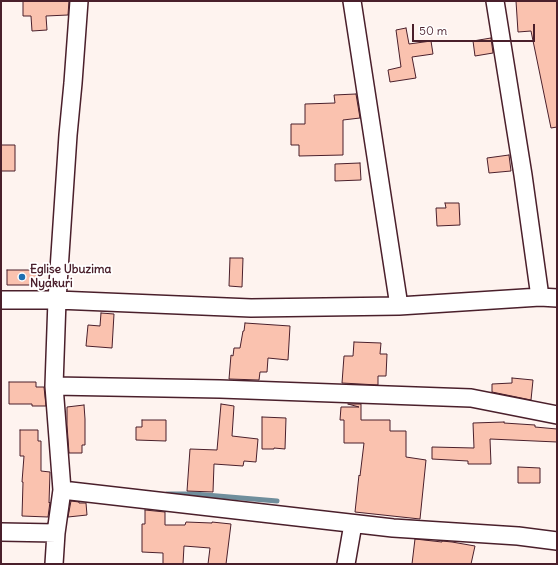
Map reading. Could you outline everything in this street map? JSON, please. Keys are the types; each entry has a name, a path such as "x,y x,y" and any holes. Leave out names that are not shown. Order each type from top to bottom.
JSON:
{"street":[{"path":"54,564 56,532 62,490 54,386 57,300 67,143 79,1"},
{"path":"352,1 399,306"},
{"path":"495,1 523,175 540,297"},
{"path":"1,300 57,300 252,308 399,306 540,297 557,298"},
{"path":"54,386 220,389 471,398 557,415"},
{"path":"62,490 354,524 518,536 557,541"},
{"path":"346,564 354,524"},
{"path":"1,532 56,532"}],"building":[{"path":"23,1 69,1 68,15 46,16 47,30 32,31 31,16 23,16"},
{"path":"516,1 557,1 557,127 551,128 531,31 518,32"},
{"path":"406,28 409,44 431,41 433,54 412,57 416,78 390,82 388,70 401,67 396,30"},
{"path":"491,38 493,53 475,56 473,41"},
{"path":"356,94 360,118 343,120 343,155 299,156 299,145 291,145 291,124 305,124 305,104 335,103 334,95"},
{"path":"1,145 15,145 15,171 1,171"},
{"path":"509,155 511,171 489,173 487,158"},
{"path":"360,163 361,180 335,181 335,164"},
{"path":"445,203 459,203 460,225 437,226 436,208 446,208"},
{"path":"230,258 243,258 242,287 229,286"},
{"name":"Eglise Ubuzima Nyakuri","path":"7,270 37,270 37,285 7,285"},
{"path":"101,313 114,314 112,348 86,346 88,325 100,326"},
{"path":"245,323 290,326 288,360 268,358 267,372 260,372 259,380 229,379 231,355 233,356 234,348 240,348"},
{"path":"354,342 381,343 380,354 387,354 386,376 378,376 378,385 342,383 344,356 353,356"},
{"path":"512,378 533,380 531,400 492,392 492,384 512,383"},
{"path":"9,382 36,382 36,387 44,387 46,406 32,406 32,404 9,404"},
{"path":"221,404 234,406 232,436 258,439 256,462 244,461 243,466 214,464 213,492 187,491 190,449 217,450"},
{"path":"348,404 361,404 361,420 390,420 390,431 406,431 406,457 426,460 420,519 355,512 364,443 344,443 344,420 340,420 341,407 359,407"},
{"path":"84,405 85,445 82,445 82,453 69,453 67,407"},
{"path":"262,417 286,418 285,449 262,449"},
{"path":"142,420 166,420 166,441 136,440 136,427 142,427"},
{"path":"504,422 557,429 557,442 490,439 491,464 468,464 468,461 432,459 432,447 474,448 473,423"},
{"path":"20,430 38,430 38,441 41,441 41,471 50,472 49,503 50,502 48,517 22,516 24,456 20,456"},
{"path":"518,467 540,468 540,483 518,483"},
{"path":"71,501 86,503 87,515 68,517"},
{"path":"145,510 165,512 165,525 185,525 186,522 231,524 226,564 208,564 210,548 184,546 183,564 163,564 163,553 142,552 142,524 145,524"},
{"path":"415,539 452,542 475,546 471,564 412,564"}],"waterway":[{"path":"167,494 194,494 277,501"}],"place":[{"name":"Eglise Ubuzima Nyakuri","path":"22,277"}]}
